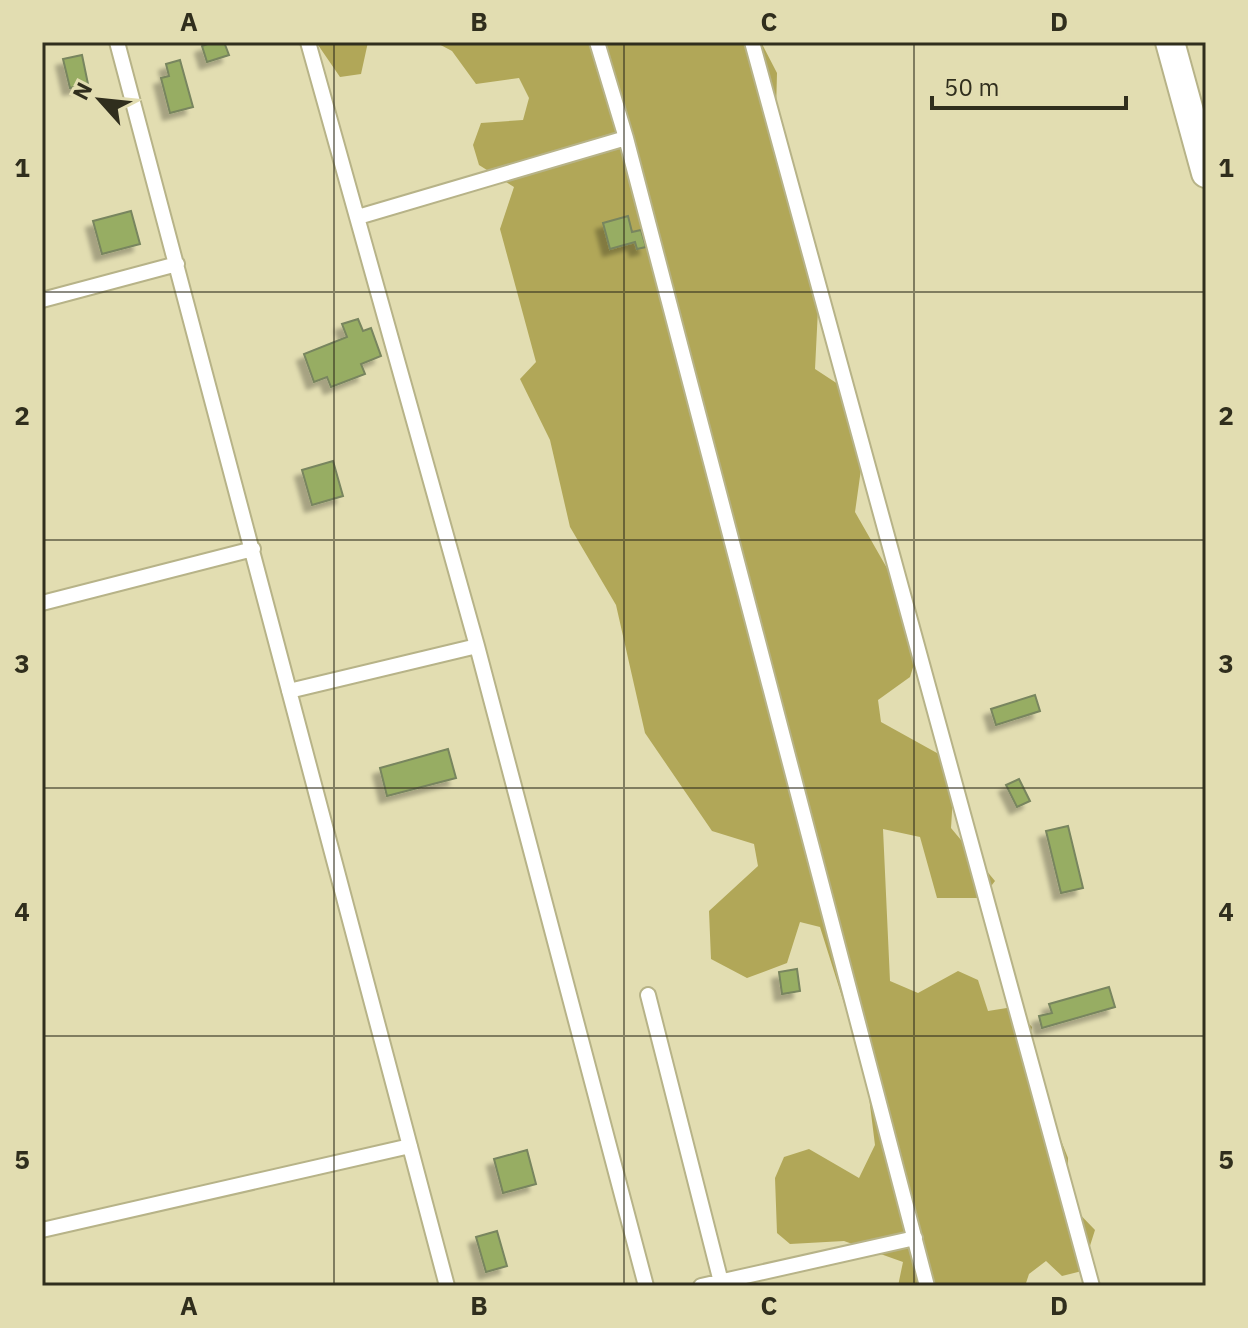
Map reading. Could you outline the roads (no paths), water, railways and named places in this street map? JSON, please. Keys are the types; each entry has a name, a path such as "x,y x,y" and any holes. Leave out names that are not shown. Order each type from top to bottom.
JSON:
{"street":[{"path":"1170,42 1206,173"}],"lane":[{"path":"117,42 447,1286"},
{"path":"308,42 477,646 646,1286"},
{"path":"597,42 626,138 927,1286"},
{"path":"752,42 1092,1286"},
{"path":"358,217 626,138"},
{"path":"42,300 177,264"},
{"path":"42,603 253,549"},
{"path":"289,691 477,646"},
{"path":"648,995 721,1284"},
{"path":"42,1230 410,1146"},
{"path":"701,1286 721,1284 915,1238"}]}
